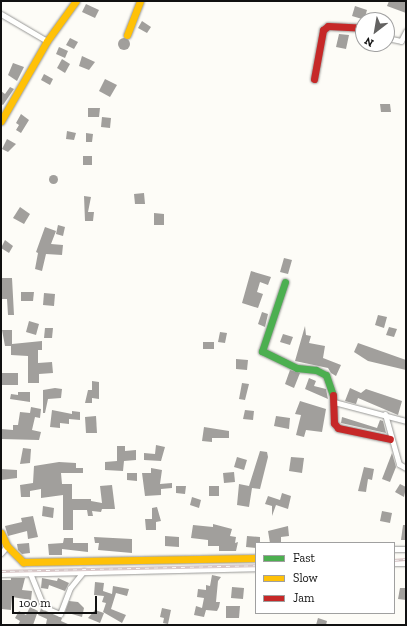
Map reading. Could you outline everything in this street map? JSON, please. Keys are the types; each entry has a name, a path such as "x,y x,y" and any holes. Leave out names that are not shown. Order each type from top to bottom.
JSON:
{"street":[{"path":"1,121 47,41 76,1"},
{"path":"127,35 140,1"},
{"path":"1,14 47,41"},
{"path":"314,79 324,30 328,26 355,28"},
{"path":"395,40 401,42 406,31"},
{"path":"285,282 262,351 297,368 323,372 329,382 334,402 334,423 338,428 390,439"},
{"path":"334,402 385,414 406,421"},
{"path":"385,414 390,439 398,464 406,468"},
{"path":"1,533 7,546 23,562 255,558"},
{"path":"1,553 7,546"},
{"path":"395,549 406,549"},
{"path":"395,563 406,562"},
{"path":"1,574 255,568"},
{"path":"30,573 44,607 60,614 70,588 84,571"}],"building":[{"path":"389,1 406,1 406,13 387,6"},
{"path":"86,4 99,10 95,18 82,12"},
{"path":"355,6 367,10 366,12 355,12 355,17 352,16"},
{"path":"142,21 151,27 147,33 138,28"},
{"path":"339,34 349,35 346,49 336,47"},
{"path":"70,38 78,42 74,49 66,45"},
{"path":"122,38 126,38 130,44 126,50 122,50 118,46 118,42"},
{"path":"59,47 68,51 65,58 56,54"},
{"path":"82,56 95,62 89,70 79,66"},
{"path":"62,59 70,64 65,73 57,68"},
{"path":"13,63 24,67 17,81 8,75"},
{"path":"44,74 53,79 50,85 41,80"},
{"path":"105,79 117,85 110,97 99,91"},
{"path":"10,87 14,89 3,105 1,104 1,91 5,94"},
{"path":"380,104 390,104 391,112 381,112"},
{"path":"88,108 100,108 99,117 88,117"},
{"path":"21,114 29,120 21,133 16,130 19,125 16,123"},
{"path":"102,117 111,118 110,128 101,127"},
{"path":"67,131 76,133 74,140 66,139"},
{"path":"86,133 93,134 92,142 86,142"},
{"path":"7,139 16,144 8,152 2,149"},
{"path":"83,156 92,156 92,165 83,165"},
{"path":"53,174 58,179 53,184 48,179"},
{"path":"144,193 145,204 135,204 134,194"},
{"path":"84,196 91,197 88,212 94,212 93,221 85,221"},
{"path":"20,207 30,214 24,224 13,218"},
{"path":"154,213 164,214 164,225 154,225"},
{"path":"58,225 65,227 63,236 56,234"},
{"path":"45,227 56,231 51,244 63,245 62,255 46,254 42,271 35,269 38,253 36,252"},
{"path":"5,240 13,246 9,253 1,248"},
{"path":"284,258 292,260 288,274 280,272"},
{"path":"251,271 271,277 268,285 260,282 257,292 263,294 258,308 242,303"},
{"path":"1,278 12,278 14,315 8,315 7,299 1,299"},
{"path":"21,292 34,292 33,301 21,301"},
{"path":"44,293 55,294 54,306 43,305"},
{"path":"262,312 268,314 265,327 258,324"},
{"path":"378,315 387,317 384,328 375,325"},
{"path":"29,321 39,324 36,335 26,332"},
{"path":"305,326 306,335 311,336 309,343 325,346 323,358 341,365 336,376 331,373 328,368 295,361"},
{"path":"389,327 397,329 394,337 386,335"},
{"path":"45,328 53,328 52,338 44,338"},
{"path":"2,330 12,330 12,344 42,341 42,350 38,350 38,363 52,362 53,373 39,374 39,383 28,383 28,356 11,355 11,346 5,346"},
{"path":"220,332 227,333 225,343 218,342"},
{"path":"283,334 293,337 290,345 280,342"},
{"path":"203,342 214,342 214,349 203,349"},
{"path":"358,343 406,360 406,370 368,361 354,352"},
{"path":"236,359 248,360 247,370 236,369"},
{"path":"290,370 300,373 294,388 285,384"},
{"path":"1,373 18,373 18,385 1,385"},
{"path":"309,378 316,381 314,386 326,389 328,399 305,389"},
{"path":"92,381 99,382 99,399 92,398 92,403 85,403 88,390 92,390"},
{"path":"242,383 249,384 245,400 239,399"},
{"path":"55,388 62,389 61,398 48,399 45,413 43,413 43,390"},
{"path":"350,388 361,393 366,389 402,401 398,415 358,398 356,404 345,401"},
{"path":"18,392 30,392 30,402 10,399 11,394 18,395"},
{"path":"300,401 326,409 322,432 306,430 304,437 296,435 301,415 295,414"},
{"path":"31,407 41,409 40,418 35,417 32,430 41,432 39,440 1,439 1,429 13,430 13,425 18,425 20,412 30,413"},
{"path":"52,410 72,414 72,411 80,412 80,420 69,419 69,424 60,423 60,428 50,427"},
{"path":"245,410 254,411 253,420 243,419"},
{"path":"96,416 97,433 86,433 85,417"},
{"path":"276,416 290,418 289,429 274,426"},
{"path":"342,417 377,428 380,420 383,421 386,433 341,423"},
{"path":"204,427 229,431 229,438 212,438 212,442 202,441"},
{"path":"156,445 165,447 161,461 144,460 144,453 155,454"},
{"path":"117,446 125,446 125,451 136,450 136,460 124,461 123,471 105,470 105,462 117,461"},
{"path":"23,448 31,449 30,463 20,464"},
{"path":"260,451 267,452 268,457 260,489 252,488 249,507 237,505 239,484 249,486"},
{"path":"392,453 396,467 390,482 382,479"},
{"path":"237,457 247,460 244,470 234,467"},
{"path":"291,457 304,458 302,473 289,471"},
{"path":"59,462 76,463 76,468 83,468 83,473 61,473 62,484 72,484 72,499 91,499 91,501 102,503 100,486 112,485 115,509 102,509 101,512 92,511 93,516 88,516 87,510 73,510 73,530 63,530 63,495 41,498 41,489 30,491 30,497 21,497 20,485 33,483 34,466"},
{"path":"364,467 374,469 372,480 368,479 366,492 358,491"},
{"path":"151,468 162,470 160,484 172,483 172,488 161,489 161,495 145,496 142,473 151,473"},
{"path":"1,469 17,470 17,478 1,480"},
{"path":"234,472 235,482 224,483 223,473"},
{"path":"127,473 137,473 137,481 127,480"},
{"path":"400,484 406,487 404,497 395,492"},
{"path":"176,486 186,486 185,494 176,493"},
{"path":"209,486 219,486 219,496 209,496"},
{"path":"282,493 291,496 288,509 276,505 272,516 272,506 265,504 268,496 280,500"},
{"path":"192,497 201,500 199,508 190,505"},
{"path":"43,506 54,508 53,518 42,516"},
{"path":"157,507 161,521 156,522 156,530 146,530 145,519 152,519 152,508"},
{"path":"382,511 392,513 390,523 380,521"},
{"path":"33,516 38,537 28,539 27,531 8,536 5,526 22,522 21,518"},
{"path":"213,524 232,529 230,536 236,537 235,543 238,542 236,551 219,551 219,546 208,546 208,540 191,538 193,525 213,527"},
{"path":"403,525 406,525 406,540 401,540"},
{"path":"288,526 289,536 281,537 281,542 270,542 268,531"},
{"path":"165,536 179,537 179,547 165,546"},
{"path":"247,536 260,537 260,542 255,542 255,548 246,547"},
{"path":"94,537 132,539 132,553 98,550 99,543 95,543"},
{"path":"64,538 73,538 73,543 88,543 88,552 62,549 62,555 49,555 48,544 63,543"},
{"path":"29,543 30,553 22,554 18,550 17,544"},
{"path":"212,575 221,577 218,581 216,602 220,602 219,607 217,611 206,610 204,617 194,615 196,606 202,608 204,598 197,597 198,589 206,590 206,585 210,586"},
{"path":"11,578 25,578 22,590 32,591 31,600 12,597 11,610 2,609 1,580 11,580"},
{"path":"42,578 57,581 58,578 69,583 65,591 49,585 48,589 41,588"},
{"path":"95,582 104,583 103,591 112,594 113,586 129,589 127,596 116,593 111,609 126,615 122,623 103,612 106,603 102,602 104,596 94,595"},
{"path":"232,587 244,588 243,599 231,598"},
{"path":"400,588 406,588 406,600 398,599"},
{"path":"69,601 78,602 84,608 82,617 65,612"},
{"path":"226,606 240,606 239,618 226,618"},
{"path":"30,607 38,611 33,625 18,625 20,621 15,618 19,611 26,615"},
{"path":"162,608 171,610 168,624 163,623 164,618 160,617"},
{"path":"41,609 62,618 61,621 70,625 46,624 47,619 38,615"},
{"path":"95,610 104,613 100,623 88,618"},
{"path":"318,618 327,621 326,625 316,625"}],"railway":[{"path":"395,560 406,559"},
{"path":"1,571 255,565"}],"traffic: fast":[{"path":"285,282 262,351 297,368 316,370 326,375 333,395"}],"traffic: slow":[{"path":"1,121 47,41 76,1"},
{"path":"127,35 140,1"},
{"path":"1,533 7,546 23,562 255,558"}],"traffic: jam":[{"path":"314,79 323,30 328,26 355,28"},
{"path":"333,395 334,423 338,428 390,439"}]}
